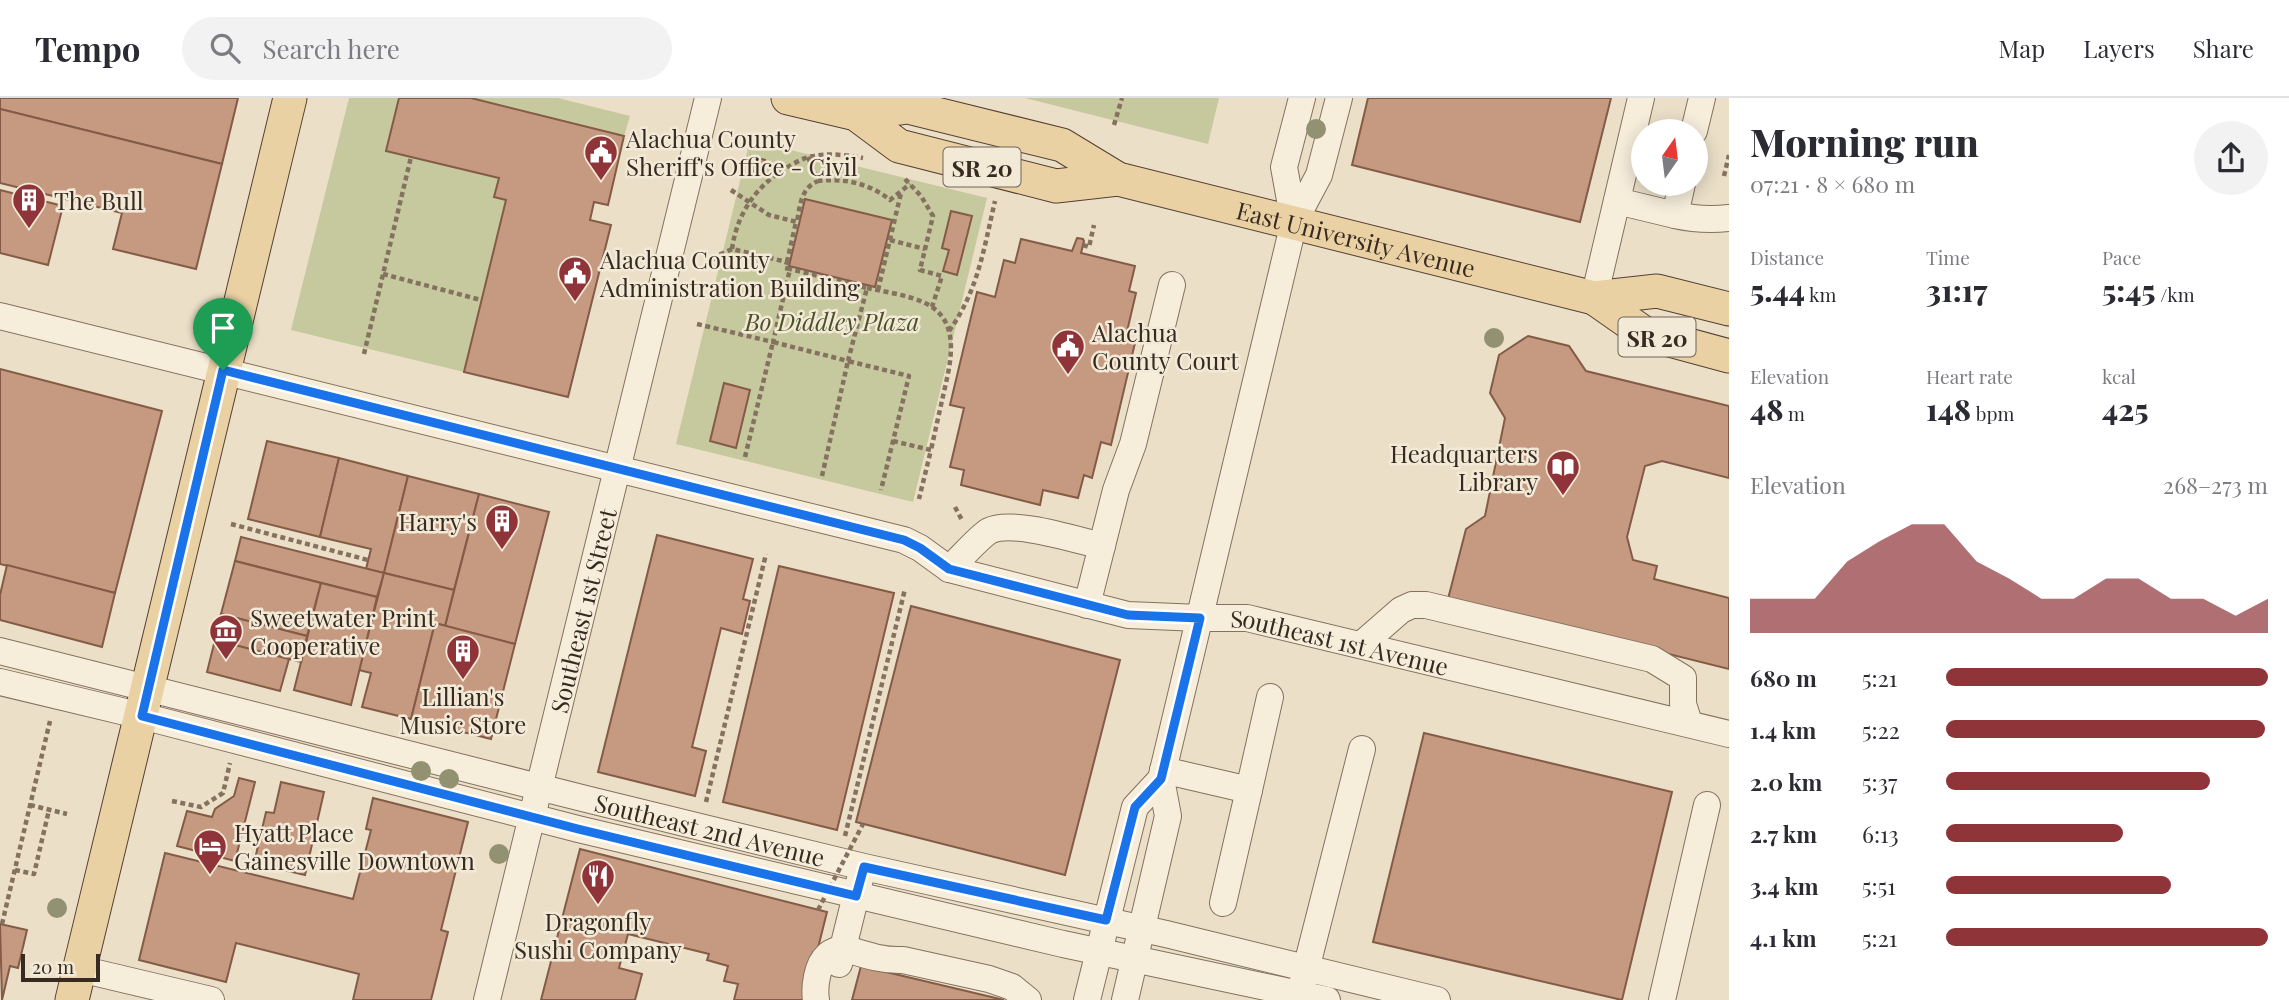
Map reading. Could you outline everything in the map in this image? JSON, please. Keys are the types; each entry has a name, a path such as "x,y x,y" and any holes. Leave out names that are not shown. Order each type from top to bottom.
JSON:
{"main road":[{"path":"76,984 290,98"},
{"name":"East University Avenue","path":"788,98 856,114 899,146 1056,186 1118,179 1594,298 1657,291 1729,309"},
{"name":"East University Avenue","path":"1594,298 1644,333 1729,356"}],"street":[{"name":"Southeast 1st Street","path":"488,1000 708,98"},
{"path":"1294,222 1284,167 1301,98"},
{"path":"1125,1000 1168,816 1162,775 1294,222 1319,175 1339,98"},
{"path":"1594,298 1641,98"},
{"path":"1697,119 1702,98"},
{"path":"1675,215 1679,196"},
{"path":"1617,201 1694,219 1729,218"},
{"path":"1087,605 1116,490 1133,444 1172,285"},
{"name":"Southeast 1st Avenue","path":"0,316 904,540 949,569 1128,615 1247,618 1729,734"},
{"path":"949,569 989,531 1005,527 1022,528 1102,546"},
{"path":"1362,644 1401,610 1412,604 1602,646 1653,659 1683,678 1683,704 1689,723"},
{"path":"0,651 145,702 532,817 856,896 1327,1000"},
{"path":"0,682 145,702"},
{"path":"1223,903 1270,697"},
{"name":"Southeast 2nd Avenue","path":"145,702 539,787 864,867 1307,967 1427,999"},
{"path":"1300,993 1362,749"},
{"path":"1162,775 1249,790"},
{"path":"1087,1000 1135,807 1162,775"},
{"path":"1662,1000 1707,804"},
{"path":"829,1000 864,867"},
{"path":"816,1000 820,967 826,956 843,948 873,958 903,960 989,979 1012,987 1028,1000"},
{"path":"76,984 211,1000"}],"path":[{"path":"1114,125 1122,98"},
{"path":"732,249 741,215 771,178 808,157 842,155 870,160"},
{"path":"1724,176 1729,155"},
{"path":"364,354 411,157"},
{"path":"808,157 818,181"},
{"path":"896,173 911,184 933,216 920,270 942,276 932,307"},
{"path":"896,216 890,200 874,189 840,180 818,181 805,190 785,268 915,300 932,307 944,321 951,341 949,367 919,499"},
{"path":"890,200 911,184"},
{"path":"731,190 768,215 797,222"},
{"path":"878,290 902,190"},
{"path":"949,331 972,293 995,201"},
{"path":"1083,245 1089,247 1094,225"},
{"path":"890,240 925,249"},
{"path":"710,271 719,255 732,249 787,262"},
{"path":"745,457 790,269"},
{"path":"383,274 481,300"},
{"path":"822,476 867,288"},
{"path":"697,324 909,376 881,490"},
{"path":"893,441 931,450"},
{"path":"955,507 965,526"},
{"path":"231,524 368,560"},
{"path":"706,802 766,554"},
{"path":"845,836 905,589"},
{"path":"2,924 52,714"},
{"path":"172,801 201,807 223,793 230,762"},
{"path":"30,805 67,814"},
{"path":"15,870 34,874 50,810"},
{"path":"818,910 863,824"}],"green space":[{"path":"349,98 399,98 386,151 499,178 494,197 506,200 464,372 291,330"},
{"path":"471,98 558,98 630,116 624,136"},
{"path":"1025,98 1219,98 1208,144"},
{"name":"Bo Diddley Plaza","path":"750,140 987,198 913,502 676,444"}],"building":[{"path":"0,98 238,98 222,164 0,109"},
{"name":"Alachua County Administration Building","path":"399,98 471,98 624,136 608,205 594,202 590,220 611,225 568,397 464,372 506,200 494,197 499,178 386,151"},
{"path":"1368,98 1611,98 1580,222 1352,165"},
{"path":"0,109 222,164 196,269 113,249 122,213 0,183"},
{"path":"751,156 765,160 762,173 748,170"},
{"name":"The Bull","path":"0,190 63,206 48,265 0,253"},
{"path":"805,199 892,220 875,287 789,266"},
{"path":"951,211 972,216 957,275 943,271 949,250 942,248"},
{"path":"1077,238 1084,241 1081,253 1135,266 1129,291 1136,293 1125,340 1135,343 1111,445 1101,442 1092,478 1084,475 1078,498 1043,490 1040,505 961,485 964,470 950,467 964,408 950,405 977,292 995,297 1004,260 1015,263 1021,239 1072,251"},
{"name":"Headquarters Library","path":"1528,336 1569,346 1586,371 1729,406 1729,478 1662,461 1645,466 1627,537 1633,560 1657,566 1654,579 1729,598 1729,669 1448,599 1466,529 1485,516 1505,418 1490,393 1499,355"},
{"path":"0,369 162,411 115,593 0,564"},
{"path":"724,383 750,390 736,448 710,441"},
{"path":"267,441 339,458 320,537 248,519"},
{"path":"339,458 408,476 384,573 366,569 371,549 320,537"},
{"path":"408,476 479,494 454,590 384,573"},
{"name":"Harry's","path":"479,494 549,512 515,644 445,626"},
{"path":"657,535 753,559 743,599 750,601 742,634 721,628 692,747 706,751 695,796 598,772"},
{"path":"241,537 384,573 377,597 235,561"},
{"path":"235,561 321,583 307,636 221,614"},
{"path":"7,565 115,593 102,647 0,620 0,595"},
{"path":"779,566 894,593 837,830 723,802"},
{"path":"384,573 454,590 445,626 435,623 411,719 362,707 371,673 359,670"},
{"path":"321,583 377,597 351,705 294,690"},
{"path":"911,606 1120,660 1065,875 856,822"},
{"path":"221,614 307,636 301,662 215,640"},
{"name":"Lillian's Music Store","path":"435,623 515,644 491,739 411,719"},
{"path":"215,640 289,659 280,691 207,672"},
{"path":"1424,733 1672,792 1622,1000 1373,942"},
{"path":"239,778 255,782 235,861 177,846 187,811 212,817 215,809 234,796"},
{"path":"281,782 324,792 305,875 254,863 266,812 274,813"},
{"name":"Hyatt Place Gainesville Downtown","path":"373,798 468,822 441,930 448,932 431,1000 353,1000 359,974 236,943 226,982 139,960 165,853 353,899 371,830 366,829"},
{"path":"580,849 827,912 805,1000 734,1000 738,984 724,981 728,966 707,960 709,954 628,934 619,968 642,974 635,1000 541,1000"},
{"path":"0,924 27,930 18,968 10,966 2,1000"},
{"path":"861,966 1004,1000 852,1000"}],"place":[{"name":"Alachua County Sheriff's Office - Civil","path":"601,182"},
{"name":"The Bull","path":"29,230"},
{"name":"Alachua County Administration Building","path":"575,303"},
{"name":"Alachua County Court","path":"1068,376"},
{"name":"Headquarters Library","path":"1563,497"},
{"name":"Harry's","path":"502,551"},
{"name":"Sweetwater Print Cooperative","path":"226,661"},
{"name":"Lillian's Music Store","path":"463,681"},
{"name":"Hyatt Place Gainesville Downtown","path":"210,876"},
{"name":"Dragonfly Sushi Company","path":"598,906"}],"route":[{"path":"223,370 904,540 949,569 1087,605 1128,615 1200,618 1161,779 1135,807 1106,920 864,867 856,896 578,829 142,716 223,370"}]}
